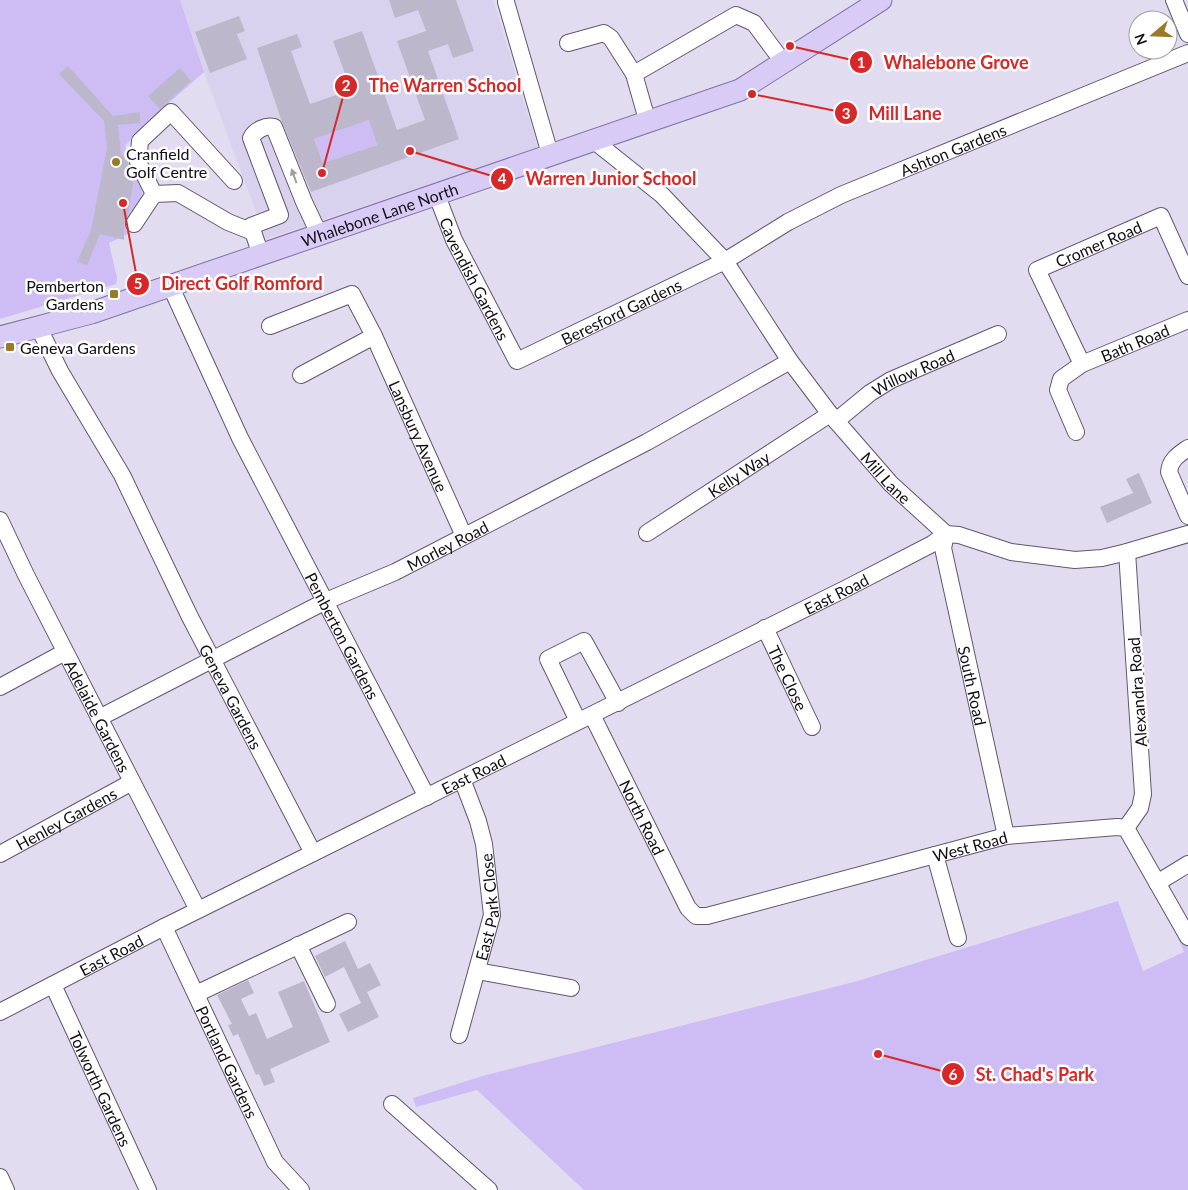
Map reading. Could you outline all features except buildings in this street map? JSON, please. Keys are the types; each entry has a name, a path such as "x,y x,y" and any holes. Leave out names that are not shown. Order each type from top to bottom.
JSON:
{"main road":[{"name":"Whalebone Lane North","path":"0,337 92,313 261,255 317,228 436,193 648,123 740,90 867,4"}],"street":[{"path":"1174,0 1188,34"},
{"path":"506,2 550,154"},
{"path":"634,74 736,15 754,23 783,62"},
{"path":"568,43 604,33 611,38 634,74 648,123"},
{"name":"Ashton Gardens","path":"725,260 788,222 841,195 1188,53"},
{"path":"154,194 138,162 140,141 171,112 234,181"},
{"path":"261,255 251,226 280,216 251,138 254,133 270,126 274,127 317,228"},
{"name":"Mill Lane","path":"593,140 662,194 725,260 790,361 833,417 891,484 946,534"},
{"path":"154,194 178,193 228,222 253,232"},
{"name":"Cavendish Gardens","path":"436,193 454,240 517,361"},
{"path":"134,224 154,194"},
{"name":"Cromer Road","path":"1075,368 1037,270 1161,216 1182,248"},
{"path":"1182,248 1188,276"},
{"name":"Beresford Gardens","path":"517,361 725,260"},
{"name":"Pemberton Gardens","path":"170,285 240,438 427,797"},
{"name":"Lansbury Avenue","path":"270,326 352,294 374,336 464,536"},
{"name":"Bath Road","path":"1075,368 1188,320"},
{"name":"Geneva Gardens","path":"38,326 60,371 122,475 213,661 313,853"},
{"name":"Willow Road","path":"833,417 891,380 998,334"},
{"path":"301,375 374,336"},
{"name":"Morley Road","path":"99,718 213,661 326,601 394,572 647,442 790,361"},
{"path":"1075,368 1059,382 1058,390 1076,432"},
{"name":"Kelly Way","path":"647,533 833,417"},
{"path":"1188,448 1174,458 1169,472 1188,516"},
{"name":"Adelaide Gardens","path":"0,520 65,652 198,910"},
{"path":"946,534 972,538 1011,552 1064,560 1088,560 1127,552 1188,534"},
{"name":"East Road","path":"0,1012 198,910 618,703 912,554 946,534"},
{"name":"South Road","path":"946,534 943,548 1006,836"},
{"name":"Alexandra Road","path":"1126,828 1140,808 1143,794 1127,552"},
{"name":"The Close","path":"765,628 812,727"},
{"name":"North Road","path":"618,703 584,641 548,659 585,718 688,908 696,916"},
{"path":"0,687 65,652"},
{"name":"East Park Close","path":"459,1035 492,915 484,844 478,821 462,779"},
{"name":"Henley Gardens","path":"0,854 132,782"},
{"name":"West Road","path":"696,916 1006,836 1117,827 1126,828"},
{"path":"1126,828 1188,938"},
{"path":"935,855 958,938"},
{"path":"1157,883 1188,864"},
{"path":"196,994 348,922"},
{"name":"Portland Gardens","path":"164,927 276,1162 301,1190"},
{"path":"298,945 327,1004"},
{"path":"477,971 571,988"},
{"name":"Tolworth Gardens","path":"53,985 148,1190"},
{"path":"392,1104 489,1190"},
{"path":"0,1177 6,1190"}],"shaded area":[{"path":"0,0 180,0 204,72 145,124 125,146 139,175 143,198 128,234 109,243 117,278 116,284 0,319"},
{"path":"180,0 493,0 538,148 266,239 204,72"},
{"path":"369,120 377,145 323,163 314,139"},
{"path":"1118,901 1143,971 1184,952 1178,938 1188,930 1188,1190 584,1190 477,1090 416,1107 413,1098 486,1075 854,982"}],"place":[{"name":"Whalebone Grove","path":"790,46"},
{"name":"Mill Lane","path":"752,94"},
{"name":"Warren Junior School","path":"410,151"},
{"name":"Cranfield Golf Centre","path":"116,162"},
{"name":"The Warren School","path":"322,173"},
{"name":"Direct Golf Romford","path":"123,203"},
{"name":"Pemberton Gardens","path":"114,294"},
{"name":"Geneva Gardens","path":"10,347"},
{"name":"St. Chad's Park","path":"878,1054"}]}
